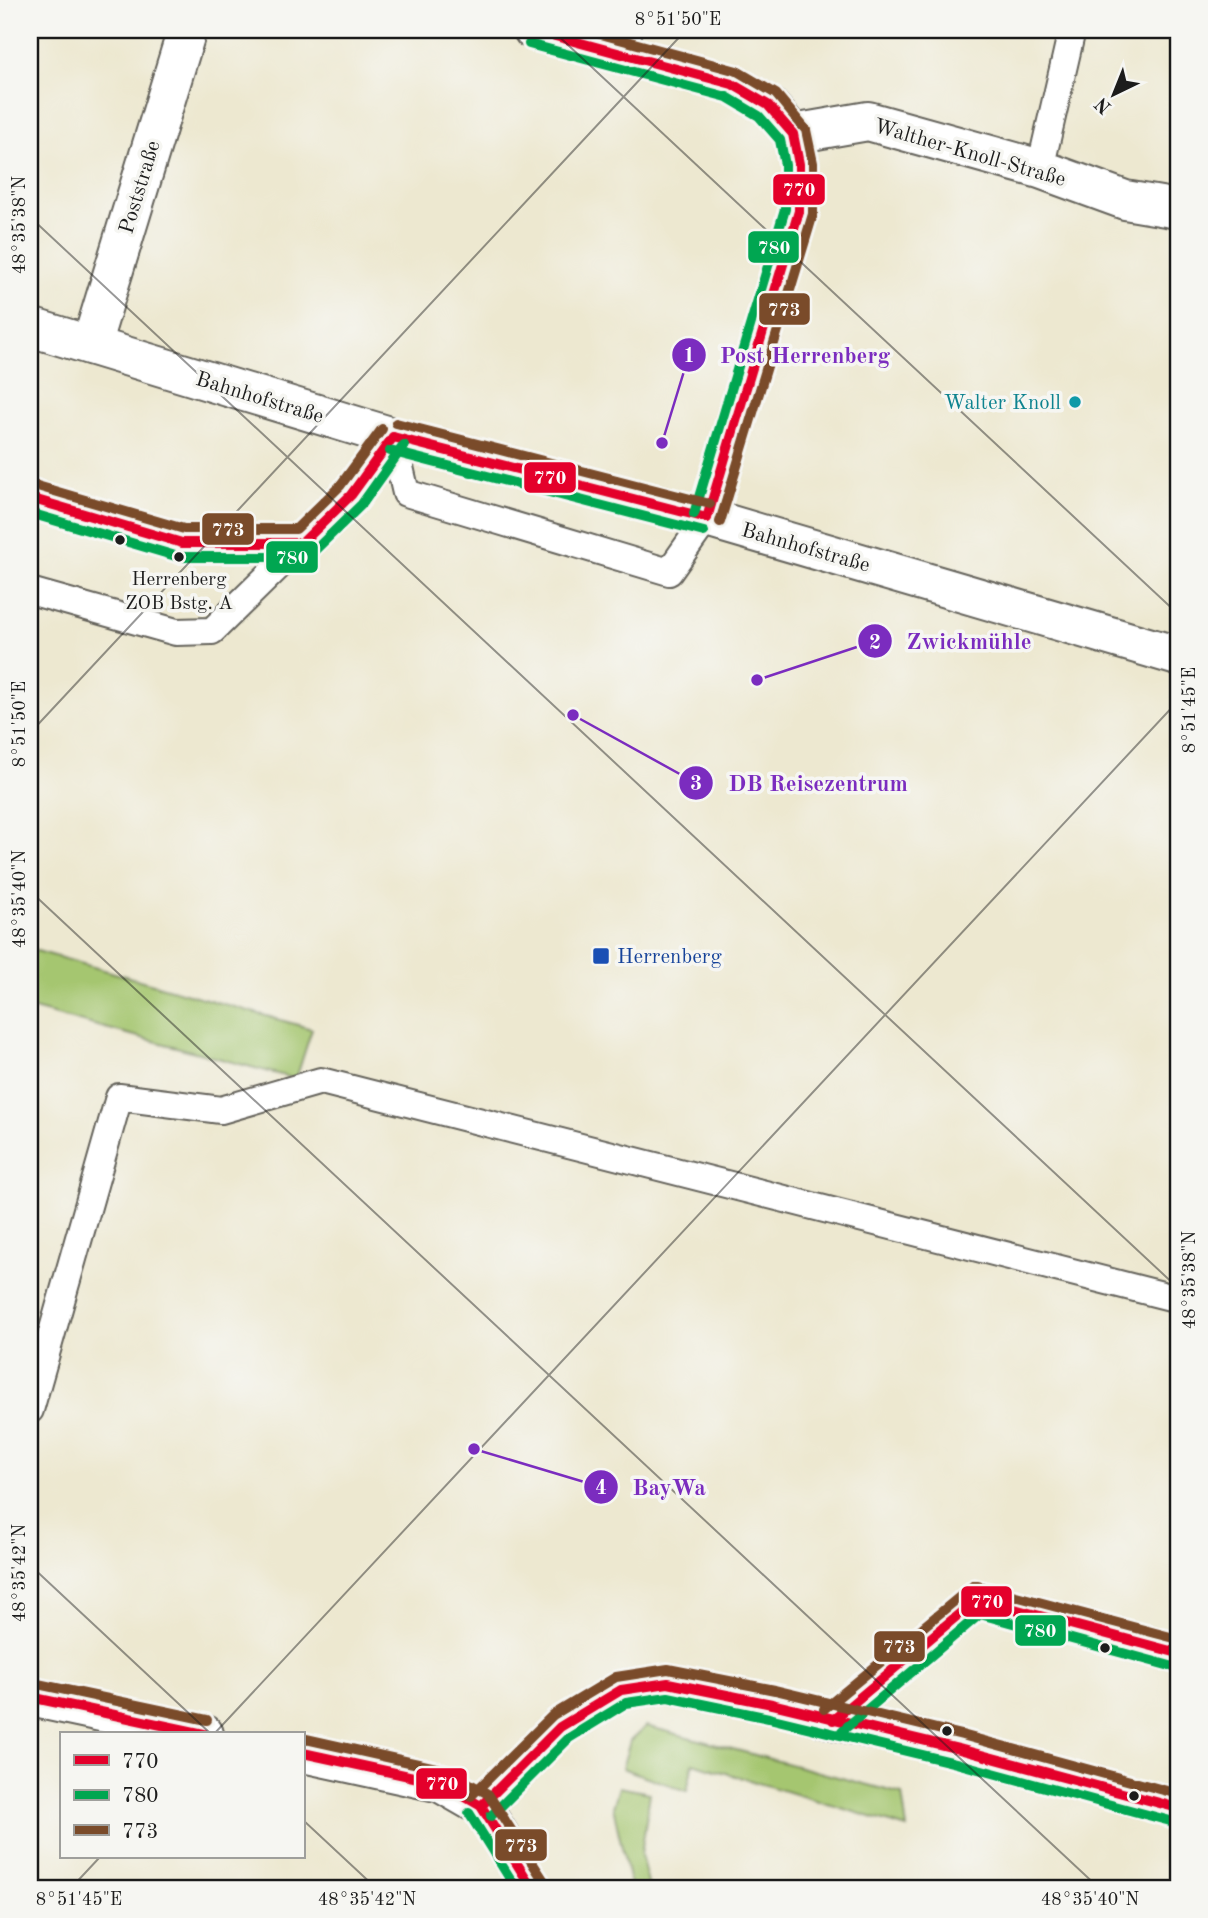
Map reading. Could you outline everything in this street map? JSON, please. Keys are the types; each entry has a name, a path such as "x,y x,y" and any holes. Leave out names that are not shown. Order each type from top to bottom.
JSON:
{"street":[{"name":"Poststraße","path":"92,345 187,30"},
{"path":"533,30 626,42 732,84 768,105 793,134 799,164 799,211 707,518"},
{"name":"Walther-Knoll-Straße","path":"793,134 868,121 1040,169 1125,200 1178,209"},
{"name":"Bahnhofstraße","path":"30,327 393,437 707,518 1178,656"},
{"path":"481,1806 560,1727 621,1690 668,1683 772,1704 958,1749 1178,1808"},
{"path":"30,1697 195,1732"},
{"path":"304,1754 441,1783 481,1806 532,1888"}],"lane":[{"path":"1040,169 1072,30"},
{"path":"393,437 406,493 669,572 707,518"},
{"path":"30,591 176,632 212,631 351,495 393,437"},
{"path":"30,498 183,543 302,544"},
{"path":"30,1410 119,1097 221,1110 321,1081 1178,1299"},
{"path":"832,1720 977,1599 1178,1653"}],"green space":[{"path":"30,949 312,1029 296,1079 30,1008"},
{"path":"646,1726 902,1794 907,1828 693,1763 687,1791 622,1768 630,1741"},
{"path":"619,1787 650,1793 641,1855 649,1888 631,1888 613,1807"}],"transit line":[{"name":"770","path":"533,30 732,84 768,105 793,134 799,164 799,211 707,518"},
{"name":"773","path":"586,30 737,71 776,94 806,130 813,163 813,214 720,522"},
{"name":"780","path":"529,44 727,97 759,116 780,140 785,165 785,209 694,514"},
{"name":"773","path":"396,423 710,504"},
{"name":"773","path":"34,485 184,529 296,529 340,486 382,429"},
{"name":"770","path":"393,437 707,518"},
{"name":"770","path":"30,498 182,543 302,543 351,495 393,437"},
{"name":"780","path":"30,513 179,557 305,557 362,504 404,445"},
{"name":"780","path":"390,451 704,532"},
{"name":"773","path":"824,1709 974,1585 1178,1639"},
{"name":"770","path":"833,1720 977,1599 1178,1653"},
{"name":"780","path":"842,1731 980,1614 1174,1667"},
{"name":"773","path":"471,1796 553,1715 616,1677 668,1669 775,1690 962,1735 1178,1794"},
{"name":"773","path":"33,1683 207,1720"},
{"name":"770","path":"481,1806 560,1727 621,1690 668,1683 772,1704 959,1749 1178,1808"},
{"name":"770","path":"30,1697 195,1732"},
{"name":"780","path":"491,1816 569,1738 626,1703 668,1697 956,1763 1174,1822"},
{"name":"773","path":"306,1739 445,1770 488,1794 544,1881"},
{"name":"770","path":"304,1753 441,1783 481,1806 532,1888"},
{"name":"780","path":"469,1813 516,1888"}],"place":[{"name":"Walter Knoll","path":"1075,402"},
{"name":"Post Herrenberg","path":"662,443"},
{"name":"Herrenberg ZOB Bstg. A","path":"179,557"},
{"name":"Zwickmühle","path":"757,680"},
{"name":"DB Reisezentrum","path":"573,715"},
{"name":"Herrenberg","path":"601,956"},
{"name":"BayWa","path":"474,1449"}]}
